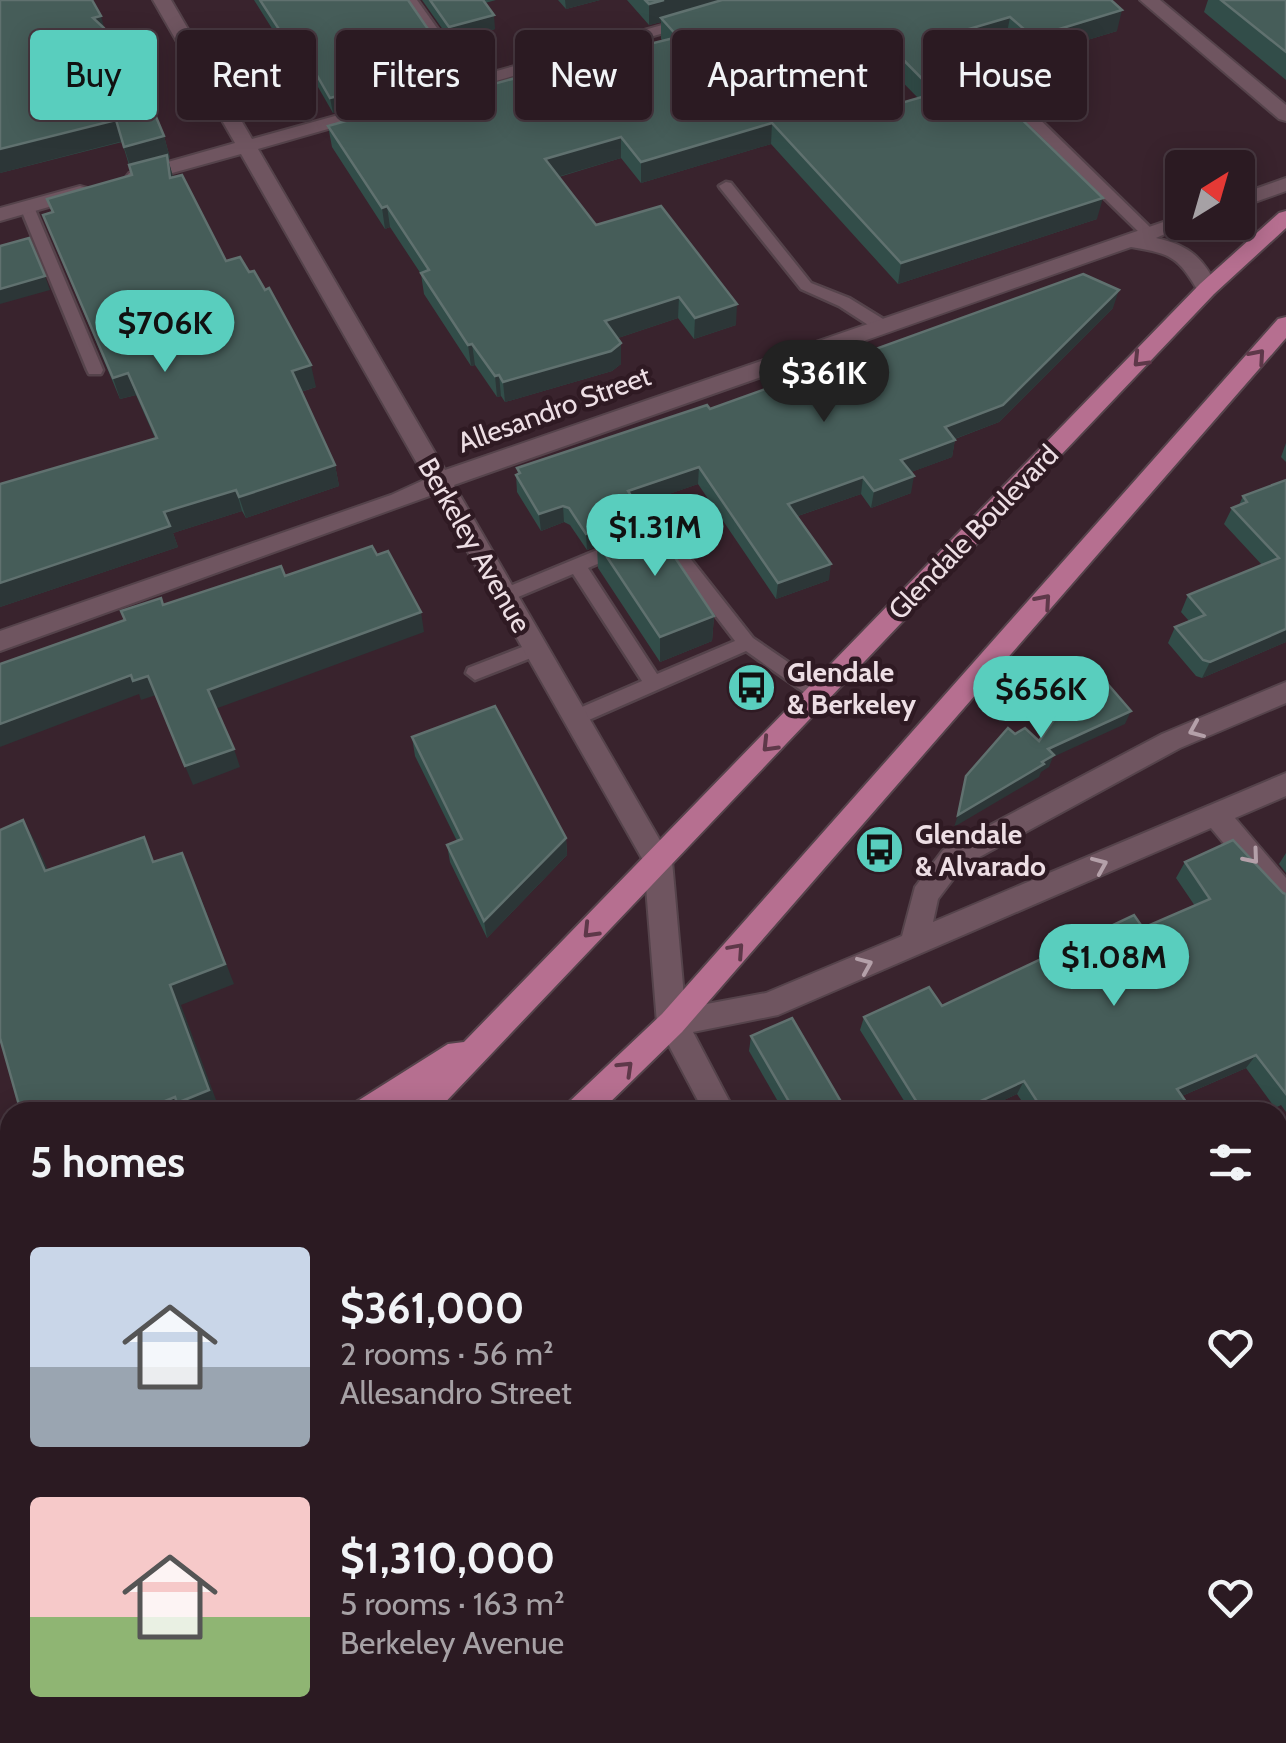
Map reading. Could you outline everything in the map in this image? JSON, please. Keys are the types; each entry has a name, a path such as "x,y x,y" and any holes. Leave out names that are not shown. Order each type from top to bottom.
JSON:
{"main road":[{"name":"Glendale Boulevard","path":"426,1102 1207,289 1286,217"},
{"path":"590,1102 672,1023 1286,324"},
{"path":"382,1102 501,1025"}],"street":[{"name":"Berkeley Avenue","path":"162,0 658,861 672,1023 715,1102"},
{"path":"1149,0 1286,115"},
{"path":"495,77 717,16"},
{"path":"0,214 339,120"},
{"path":"1255,196 1286,184"},
{"name":"Allesandro Street","path":"0,641 439,484 473,467 1165,228"},
{"path":"1140,237 1168,246 1199,266 1207,289"},
{"path":"914,944 925,895 953,858 1171,741 1286,692"},
{"path":"672,1023 768,1006 1286,784"},
{"path":"1217,816 1286,898"}],"lane":[{"path":"410,0 431,30"},
{"path":"1031,120 1140,237"},
{"path":"726,186 806,286 844,302 882,326"},
{"path":"27,207 96,370"},
{"path":"504,596 648,536 665,538 746,643 819,693"},
{"path":"577,565 654,684"},
{"path":"575,718 746,643"},
{"path":"475,673 535,649"}],"building":[{"path":"0,0 92,0 101,16 93,18 105,30 30,30 30,120 116,120 0,149"},
{"path":"260,0 408,0 429,30 336,30 336,96 330,98 316,74 316,30 279,30"},
{"path":"430,0 483,0 494,15 449,27"},
{"path":"722,0 1111,0 1122,10 1056,30 1025,30 1010,17 965,30 923,30 923,80 903,59 903,30 672,30 661,18"},
{"path":"1221,0 1286,0 1286,52"},
{"path":"672,38 672,120 903,120 903,103 923,97 923,120 1023,120 1103,198 901,263 772,123 641,162 621,137 545,159 596,225 661,206 737,304 695,318 679,297 605,321 621,343 611,351 503,382 472,344 468,345 421,273 429,270 328,126 345,120 495,120 495,84 515,78 515,120 652,120 652,43"},
{"path":"157,119 164,136 124,147 116,120"},
{"path":"167,155 170,178 182,175 226,261 240,257 265,290 269,288 311,365 292,371 335,465 239,497 236,490 164,512 170,526 0,583 0,484 157,438 128,373 113,378 43,215 53,212 47,199 132,175 129,165"},
{"path":"29,238 45,276 0,289 0,246"},
{"path":"1083,274 1119,290 1003,405 945,427 955,440 901,460 914,476 874,491 863,477 788,504 831,564 778,583 699,467 628,491 641,511 586,534 569,508 563,506 539,514 516,475 520,473 517,468 707,405 710,409"},
{"path":"1286,480 1286,629 1210,662 1203,660 1175,627 1205,615 1188,595 1279,558 1232,508 1247,502 1243,496"},
{"path":"650,520 714,616 660,637 597,542"},
{"path":"372,546 377,555 388,551 421,612 208,690 234,749 185,766 148,676 133,681 131,675 0,724 0,664 125,620 121,611 161,598 163,605 281,566 285,576"},
{"path":"1099,674 1131,711 1048,749 1054,755 1044,764 958,815 966,776 1008,728 1015,734 1025,728 1039,741 1081,682"},
{"path":"495,706 566,838 484,921 447,845 462,839 412,737"},
{"path":"23,820 45,871 144,837 153,862 182,853 225,964 170,985 209,1090 179,1102 175,1097 163,1102 18,1102 0,1038 0,830"},
{"path":"1233,840 1286,894 1286,1094 1256,1055 1177,1089 1186,1102 1038,1102 1024,1081 979,1102 917,1102 864,1017 929,987 942,1006 1134,915 1143,928 1210,899 1185,862"},
{"path":"792,1018 841,1102 789,1102 751,1036"}],"place":[{"name":"Glendale & Berkeley","path":"752,688"},
{"name":"Glendale & Alvarado","path":"880,850"}]}
